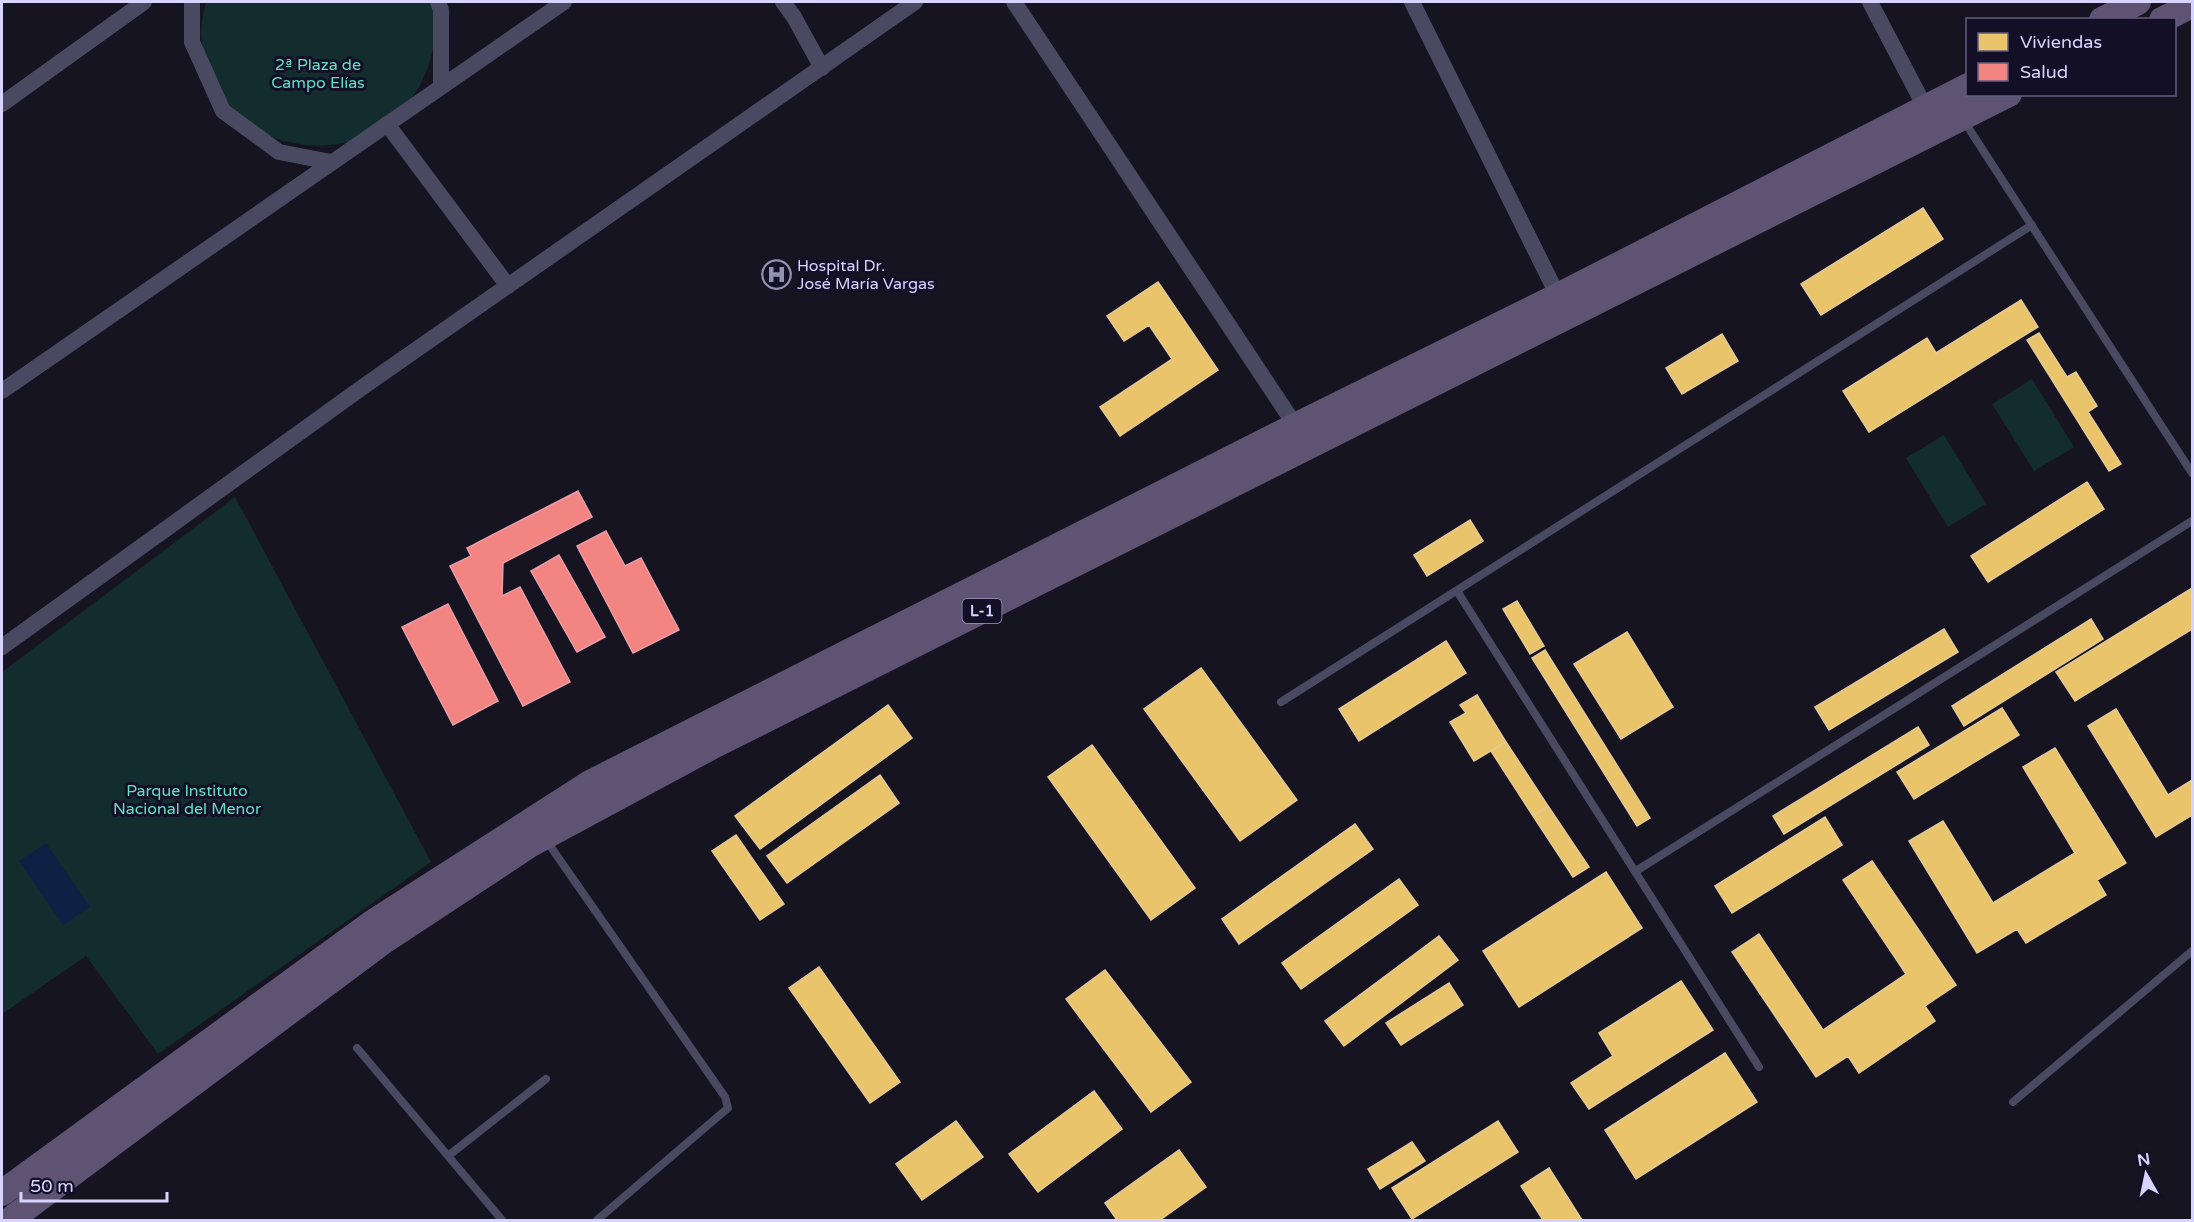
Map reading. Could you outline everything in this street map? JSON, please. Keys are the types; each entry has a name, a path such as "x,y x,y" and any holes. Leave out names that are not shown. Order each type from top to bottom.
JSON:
{"main road":[{"path":"2106,18 2138,2"},
{"path":"2166,18 2193,4"},
{"name":"L-1","path":"2,1194 372,922 590,783 1295,426 1558,296 1966,87"},
{"name":"L-1","path":"10,1221 381,943 544,837 711,747 2005,96"}],"street":[{"path":"2,104 144,2"},
{"path":"192,2 192,42 223,111 279,152 331,162"},
{"path":"438,2 441,10 441,86"},
{"path":"2,391 564,2"},
{"path":"783,2 794,17 822,68"},
{"path":"2,647 367,384 915,2"},
{"path":"1014,2 1310,447"},
{"path":"1412,2 1558,296"},
{"path":"1870,2 1925,107"},
{"path":"387,124 508,286"}],"lane":[{"path":"1962,118 2193,473"},
{"path":"1281,702 2032,225"},
{"path":"1636,871 2193,521"},
{"path":"1457,591 1759,1067"},
{"path":"544,837 725,1096 728,1108 597,1221"},
{"path":"2013,1102 2193,951"},
{"path":"357,1048 502,1221"},
{"path":"448,1156 546,1079"}],"green space":[{"name":"2ª Plaza de Campo Elías","path":"206,2 431,2 435,25 433,49 429,64 408,104 377,130 340,144 302,144 265,133 233,111 211,77 201,33"},
{"path":"2032,379 2074,447 2034,471 1992,404"},
{"path":"1944,435 1986,504 1948,527 1906,458"},
{"name":"Parque Instituto Nacional del Menor","path":"235,497 431,862 158,1054 86,956 2,1014 2,672"}],"water":[{"path":"46,843 90,907 63,925 19,861"}],"building: Viviendas":[{"path":"1923,208 1943,239 1821,315 1801,284"},
{"path":"1158,282 1218,370 1120,436 1100,407 1172,359 1149,325 1124,341 1107,316"},
{"path":"2021,300 2038,327 1869,432 1843,391 1927,338 1936,353"},
{"path":"2039,333 2067,377 2076,372 2097,406 2088,412 2121,464 2109,471 2027,340"},
{"path":"1722,334 1738,361 1682,394 1666,368"},
{"path":"2087,482 2104,509 1988,582 1971,556"},
{"path":"1470,520 1483,541 1427,576 1414,555"},
{"path":"2192,588 2192,629 2075,701 2056,672"},
{"path":"1517,601 1544,646 1530,654 1503,609"},
{"path":"2091,619 2103,639 1964,726 1952,706"},
{"path":"1944,629 1958,652 1829,730 1815,707"},
{"path":"1627,632 1673,707 1621,739 1574,664"},
{"path":"1446,641 1466,673 1359,741 1339,709"},
{"path":"1545,650 1650,818 1637,826 1532,658"},
{"path":"1201,668 1297,800 1240,841 1144,709"},
{"path":"1477,695 1506,742 1474,761 1450,722 1466,713 1460,705"},
{"path":"888,705 912,738 760,849 735,816"},
{"path":"2002,708 2019,735 1914,799 1897,772"},
{"path":"2116,709 2168,795 2192,780 2192,815 2156,837 2088,726"},
{"path":"1918,727 1929,745 1784,834 1773,816"},
{"path":"1506,742 1548,806 1533,816 1491,751"},
{"path":"1092,745 1195,888 1151,920 1048,777"},
{"path":"2055,748 2126,863 2097,880 2106,895 2026,943 2017,929 1977,953 1909,841 1943,821 1993,903 2075,853 2023,767"},
{"path":"880,775 899,803 787,883 767,856"},
{"path":"1548,806 1589,867 1573,877 1533,816"},
{"path":"1825,817 1842,845 1732,913 1715,886"},
{"path":"1355,824 1373,849 1239,944 1222,919"},
{"path":"736,835 784,904 760,920 712,851"},
{"path":"1872,861 1956,985 1925,1006 1935,1021 1859,1073 1848,1056 1816,1077 1732,952 1759,934 1823,1030 1906,974 1843,880"},
{"path":"1606,872 1642,928 1519,1007 1483,951"},
{"path":"1399,879 1418,905 1301,989 1282,963"},
{"path":"1439,936 1458,960 1344,1046 1325,1021"},
{"path":"819,967 900,1082 870,1103 789,988"},
{"path":"1105,970 1191,1082 1151,1112 1066,999"},
{"path":"1681,981 1713,1030 1589,1109 1571,1083 1613,1056 1599,1033"},
{"path":"1449,983 1463,1005 1401,1045 1386,1023"},
{"path":"1725,1053 1757,1102 1636,1179 1605,1130"},
{"path":"1094,1091 1122,1129 1038,1192 1009,1154"},
{"path":"956,1121 983,1157 922,1200 896,1164"},
{"path":"1498,1121 1518,1152 1412,1219 1392,1188"},
{"path":"1412,1142 1425,1161 1380,1189 1368,1169"},
{"path":"1179,1150 1206,1187 1160,1220 1117,1220 1105,1203"},
{"path":"1549,1168 1582,1220 1543,1220 1521,1186"}],"building: Salud":[{"path":"578,491 592,517 503,563 502,596 520,587 570,682 523,706 450,566 471,556 467,548"},
{"path":"606,531 625,566 641,558 679,630 633,653 577,546"},
{"path":"559,555 605,637 577,652 531,571"},
{"path":"448,604 498,701 453,725 402,627"}],"place":[{"name":"Hospital Dr. José María Vargas","path":"776,275"}]}
